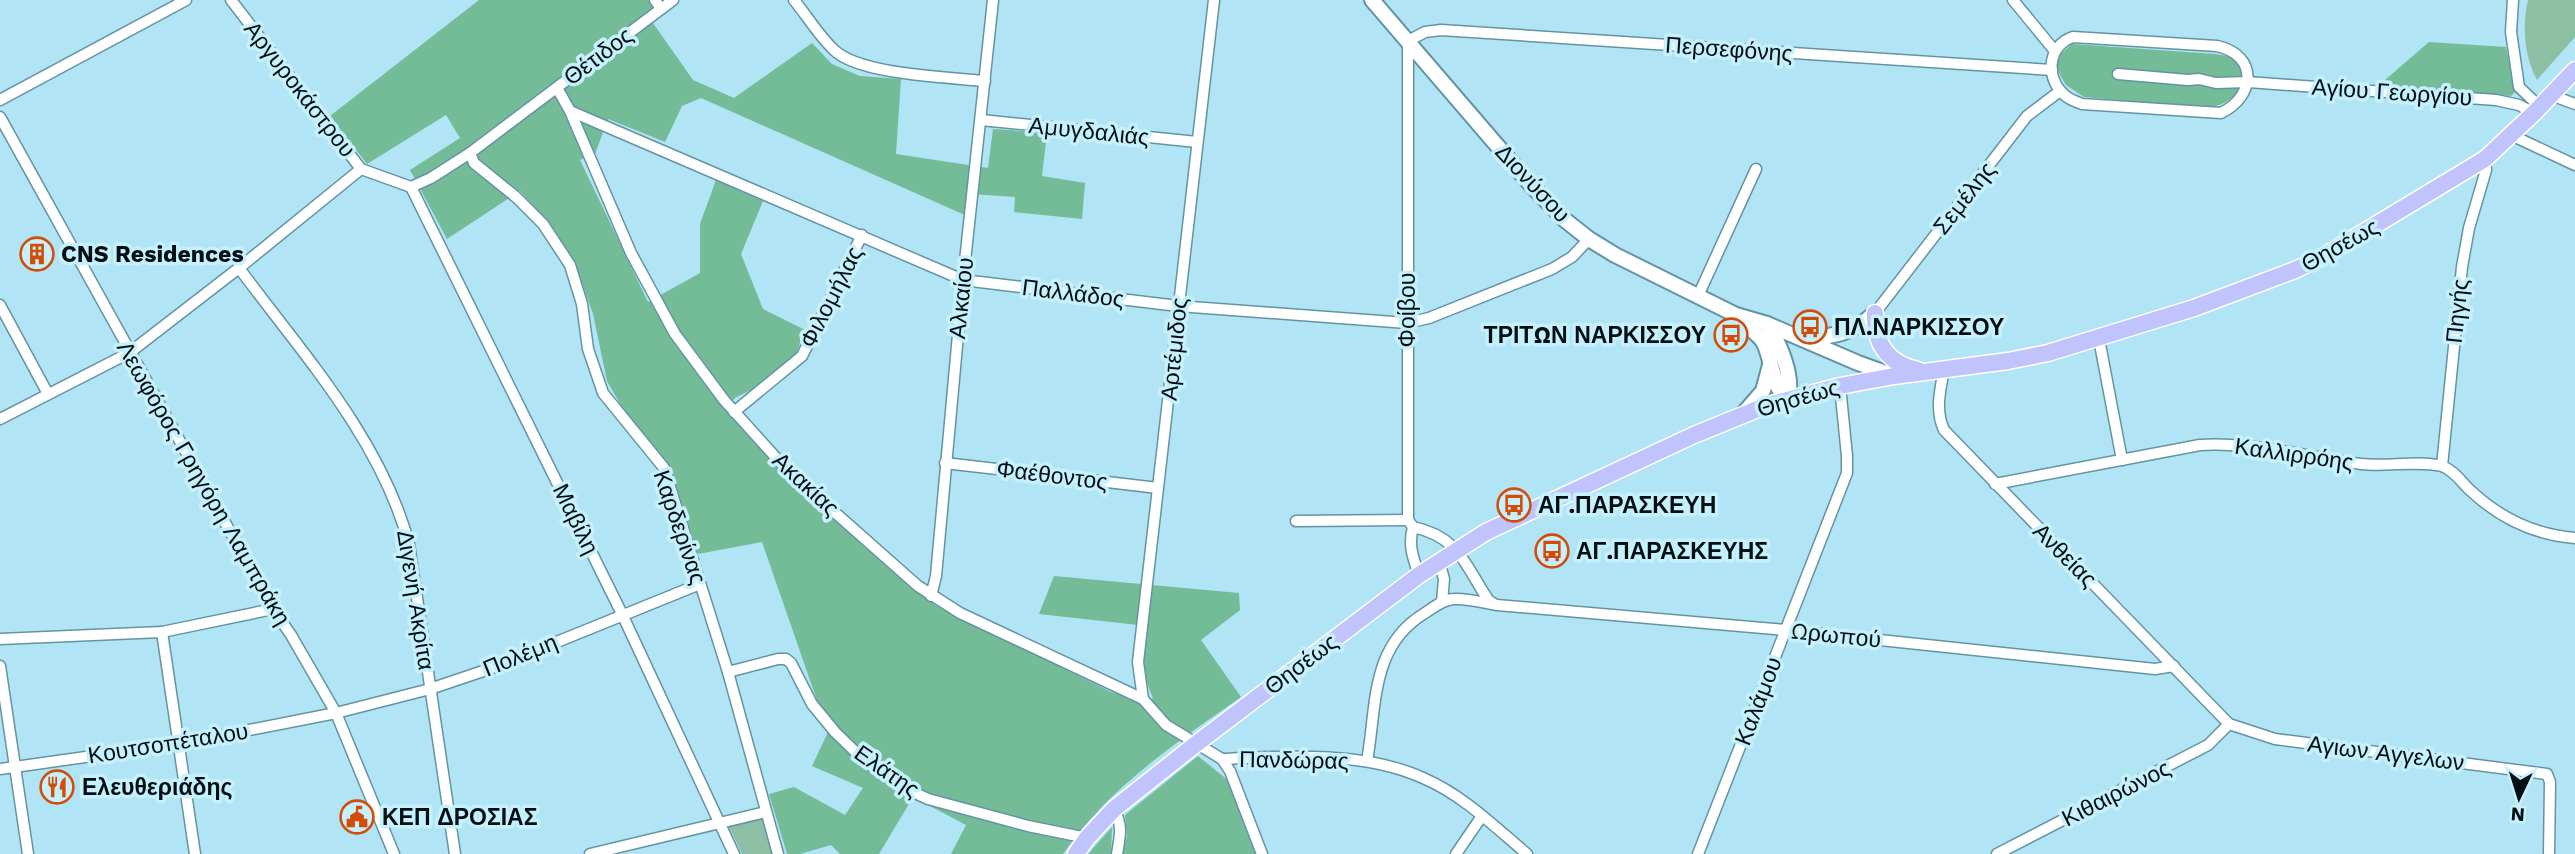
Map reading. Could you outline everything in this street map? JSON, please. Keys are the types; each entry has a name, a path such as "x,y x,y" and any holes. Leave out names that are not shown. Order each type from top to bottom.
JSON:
{"main road":[{"name":"Διονύσου","path":"1372,0 1531,185 1565,220 1589,239 1615,255 1736,315 1767,324 1894,376"},
{"name":"Θησέως","path":"1076,854 1114,809 1196,744 1419,575 1456,550 1515,517 1743,414 1787,399 1894,376 2008,361 2099,339 2194,308 2295,270 2324,256 2485,159 2575,70"},
{"path":"1800,337 1839,335 1853,329 1875,313"},
{"path":"1875,313 1875,328 1882,349 1900,364 1927,372"},
{"name":"Διονύσου","path":"1736,315 1741,323 1756,332 1762,340 1778,391 1787,399"},
{"path":"1767,324 1780,346 1791,389 1787,399"},
{"path":"1743,414 1763,391 1771,364"}],"street":[{"path":"0,100 186,0"},
{"name":"Αργυροκάστρου","path":"231,0 362,169 411,187"},
{"name":"Θέτιδος","path":"557,88 658,4 673,0"},
{"path":"794,0 835,51 852,62 873,68 985,81"},
{"name":"Αλκαίου","path":"931,596 936,576 963,280 993,0"},
{"name":"Αρτέμιδος","path":"1143,699 1138,662 1214,0"},
{"path":"2013,0 2054,50"},
{"path":"2513,0 2511,32 2519,87 2541,105"},
{"name":"Περσεφόνης","path":"1408,41 1424,32 1441,30 2052,70"},
{"path":"2073,37 2217,46 2231,49 2242,58 2248,82 2242,97 2233,107 2221,113 2082,104 2068,99 2060,91 2052,70 2054,50 2073,37"},
{"name":"Φοίβου","path":"1408,41 1406,323 1410,550 1419,575"},
{"name":"Αγίου Γεωργίου","path":"2118,74 2199,79 2216,83 2248,82 2496,100 2519,105 2575,104"},
{"path":"411,187 431,178 470,153 557,88"},
{"name":"Ακακίας","path":"557,88 570,111 631,253 675,334 734,412 789,471 931,596 960,613 1143,699 1166,725 1222,759"},
{"name":"Σεμέλης","path":"1875,313 2027,116 2060,91"},
{"name":"Παλλάδος","path":"570,111 963,280 1178,306 1406,323 1429,318 1552,269 1572,257 1589,239"},
{"name":"Λεωφόρος Γρηγόρη Λαμπράκη","path":"0,117 273,609 336,713 394,854"},
{"name":"Αμυγδαλιάς","path":"981,120 1197,142"},
{"path":"2511,135 2575,164"},
{"name":"Καρδερίνας","path":"470,153 474,163 516,197 543,224 570,265 582,304 588,349 603,393 664,468 729,672 778,854"},
{"name":"Πηγής","path":"2442,466 2462,267 2469,228 2486,170 2485,159"},
{"path":"0,419 129,353 362,169"},
{"path":"1698,296 1756,169"},
{"name":"Μαβίλη","path":"411,187 622,614 734,854"},
{"name":"Φιλομήλας","path":"734,412 802,356 862,235"},
{"name":"Διγενή Ακρίτα","path":"239,268 342,407 373,455 404,523 455,854"},
{"path":"0,305 48,394"},
{"path":"2099,339 2122,460"},
{"name":"Ανθείας","path":"1944,370 1939,397 1939,419 1944,430 2229,724"},
{"name":"Καλάμου","path":"1698,854 1847,473 1840,386"},
{"name":"Καλλιρρόης","path":"1995,484 2200,445 2224,444 2362,464 2442,466"},
{"name":"Φαέθοντος","path":"945,463 1158,488"},
{"path":"2442,466 2453,472 2474,494 2521,525 2540,532 2575,538"},
{"path":"1296,520 1411,524 1436,533 1456,550 1489,601 1497,605"},
{"path":"1439,561 1444,579 1442,602"},
{"name":"Πολέμη","path":"336,713 430,689 495,667 700,584"},
{"name":"Ωρωπού","path":"1442,602 1454,598 1497,605 1785,630 2155,669 2174,666"},
{"name":"Πανδώρας","path":"1367,761 1380,668 1397,636 1414,620 1442,602"},
{"path":"0,639 162,632 273,609"},
{"path":"162,632 195,854"},
{"name":"Ελάτης","path":"729,672 786,659 792,663 812,704 835,732 867,763 902,787 928,799 1028,826 1087,838"},
{"path":"0,666 28,854"},
{"name":"Κουτσοπέταλου","path":"0,769 178,744 336,713"},
{"name":"Κιθαιρώνος","path":"1997,854 2208,745 2229,724"},
{"name":"Αγιων Αγγελων","path":"2229,724 2275,739 2547,774 2550,782 2549,854"},
{"name":"Πανδώρας","path":"1222,759 1292,756 1367,761 1423,777 1466,803 1527,854"},
{"path":"1222,759 1230,771 1262,854"},
{"path":"1114,809 1121,822 1117,854"},
{"path":"590,854 766,812"},
{"path":"1456,854 1482,816"}],"green space":[{"path":"479,0 648,0 655,9 648,16 693,80 734,98 812,43 832,64 860,76 901,79 896,154 988,168 993,129 1047,133 1042,176 1085,183 1082,219 1014,212 1015,197 971,194 967,216 701,98 682,106 665,142 608,119 595,154 580,160 648,302 700,273 700,224 716,180 763,201 741,254 763,309 805,330 790,370 735,398 724,409 784,475 935,605 1111,692 1146,703 1153,698 1145,671 1147,626 1039,614 1054,576 1239,593 1240,610 1201,640 1241,697 1168,749 1122,787 1081,830 1063,854 951,854 966,825 913,797 879,854 840,854 831,845 800,854 787,854 769,794 794,787 845,815 863,788 812,766 828,732 762,542 698,554 670,467 623,409 607,381 593,314 576,266 551,225 520,191 447,239 410,170 460,138 446,115 367,164 330,116"},
{"path":"2528,0 2575,0 2575,37 2537,80 2525,41"},
{"path":"2429,42 2506,47 2515,92 2511,96 2378,86"},
{"path":"2072,44 2225,56 2233,59 2239,66 2241,85 2228,101 2208,108 2084,97 2066,85 2057,66 2059,55"},
{"path":"1198,756 1229,781 1256,854 1122,854 1127,836 1125,815"},
{"path":"762,818 772,854 742,854 729,827"},
{"path":"1112,827 1111,854 1088,854"}],"place":[{"name":"CNS Residences","path":"37,254"},
{"name":"ΠΛ.ΝΑΡΚΙΣΣΟΥ","path":"1810,327"},
{"name":"ΤΡΙΤΩΝ ΝΑΡΚΙΣΣΟΥ","path":"1731,335"},
{"name":"ΑΓ.ΠΑΡΑΣΚΕΥΗ","path":"1514,505"},
{"name":"ΑΓ.ΠΑΡΑΣΚΕΥΗΣ","path":"1552,551"},
{"name":"Ελευθεριάδης","path":"57,787"},
{"name":"ΚΕΠ ΔΡΟΣΙΑΣ","path":"357,817"}]}
